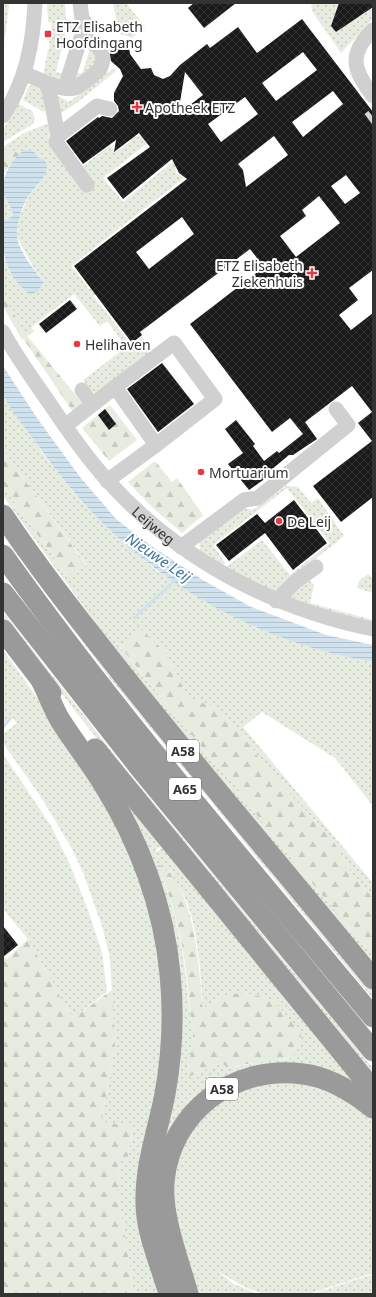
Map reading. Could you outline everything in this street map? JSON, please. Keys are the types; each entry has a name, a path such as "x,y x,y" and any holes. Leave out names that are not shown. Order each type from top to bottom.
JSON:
{"highway":[{"name":"A58","path":"3,515 55,588 173,739 299,888 373,979"},
{"name":"A65","path":"3,555 36,602 156,754 373,1017"},
{"name":"A65","path":"3,593 140,768 373,1051"},
{"path":"3,630 123,784 373,1090"},
{"path":"42,682 59,718 104,785 142,857 164,934 170,973 172,1015 169,1062 165,1094 150,1160 146,1204 151,1234 169,1294"},
{"name":"A58","path":"188,1294 164,1204 164,1182 172,1146 180,1130 207,1099 243,1079 262,1074 281,1072 303,1074 334,1083 373,1108"}],"street":[{"path":"3,116 11,104 24,73 33,37 35,3"},
{"path":"65,88 78,43 84,38 85,22 82,20 80,3"},
{"path":"373,30 363,41 355,61 356,71 373,96"},
{"path":"24,73 65,88 75,88 100,69 103,63 102,49 84,38"},
{"path":"46,82 50,94 58,136 56,142 87,185"},
{"path":"58,136 97,106 110,109"},
{"name":"Leijweg","path":"3,332 65,426 107,481 130,504 181,547 236,581 276,601 324,618 373,629"},
{"path":"65,426 174,343 215,398 156,445 107,481"},
{"path":"115,387 156,445"},
{"path":"82,390 92,404"},
{"path":"181,547 244,500 258,498 348,425 336,409"},
{"path":"276,601 295,582 316,567"}],"green space":[{"path":"3,3 9,3 9,7 3,51"},
{"path":"47,3 65,3 66,19 79,23 79,30 76,32 66,30 56,72 66,74 61,81 43,75 49,50 52,23 48,22"},
{"path":"113,3 126,3 145,27 132,38 119,33"},
{"path":"311,3 373,3 373,19 341,53 312,11"},
{"path":"90,46 98,63 75,82 75,72 82,74 90,49 82,47"},
{"path":"114,68 116,71 74,105 59,114 55,94 69,102"},
{"path":"32,84 43,90 47,108 44,112 23,100 28,88"},
{"path":"19,104 32,111 35,119 33,124 3,142 3,130"},
{"path":"49,123 50,146 73,174 110,145 116,152 131,141 129,138 163,131 103,178 123,202 175,160 176,174 185,177 71,266 89,289 113,271 118,277 93,296 131,344 142,337 153,350 96,395 83,380 120,352 116,347 122,341 107,321 100,326 74,294 31,327 34,331 22,340 3,305 3,254 10,274 44,281 35,270 17,237 18,221 29,195 39,184 45,173 45,160 37,157 9,165 3,174 3,147 24,133"},
{"path":"9,147 19,154 3,174 3,152"},
{"path":"3,193 13,215 10,219 3,221"},
{"path":"3,294 24,332 83,404 73,412 12,322 3,306"},
{"path":"3,394 41,450 72,490 110,530 159,573 159,571 209,603 261,628 316,648 373,662 373,806 335,758 262,712 243,727 373,883 373,898 352,874 334,842 268,770 242,735 218,709 188,697 165,652 140,629 126,646 116,642 217,766 235,784 252,809 295,863 373,955 373,965 189,741 100,629 3,496 3,486 67,576 77,568 87,565 3,450"},
{"path":"110,405 137,440 109,461 82,428"},
{"path":"3,450 87,566 77,568 67,576 3,486"},
{"path":"155,461 172,482 177,478 203,515 182,533 153,508 128,482"},
{"path":"286,486 298,487 311,503 318,498 344,536 288,581 275,595 225,568 262,540 290,575 330,543 287,488 213,545 225,563 222,567 200,551 199,541 243,508 253,510"},
{"path":"3,527 320,929 373,992 373,999 112,681 11,547 3,535"},
{"path":"368,574 373,579 373,593 357,588 359,581"},
{"path":"309,580 314,585 310,603 373,620 373,626 287,596"},
{"path":"3,611 5,614 4,615 6,615 28,644 27,647 29,645 51,674 50,676 53,676 129,773 373,1068 373,1075 97,739 3,618"},
{"path":"140,628 165,652 188,697 218,709 242,735 268,770 334,842 352,874 373,898 373,955 295,863 252,809 235,784 217,766 114,639 126,646"},
{"path":"3,650 43,706 102,795 142,882 163,975 163,1294 134,1294 118,1193 119,1157 126,1164 134,1127 101,1122 115,1047 110,958 103,929 84,875 72,849 43,800 3,743 3,734 17,723 13,718 3,725"},
{"path":"3,754 51,826 70,865 88,910 102,953 107,992 73,1018 28,939 3,909"},
{"path":"109,783 161,846 156,850 157,852 162,847 367,1096 307,1069 196,1102 157,1230 175,997","holes":["157,866 179,888 189,908 196,936 203,1008 231,993 255,995 273,1000 283,1013 289,1059 265,1061 235,1067 221,1063 188,1077 194,1027 191,1023 187,983 177,923 165,885"]},
{"path":"159,865 171,875 181,891 188,909 197,952 203,1008 231,993 255,995 273,1000 301,1033 299,1048 291,1058 229,1068 221,1063 188,1077 194,1027 191,1023 188,983 182,943 172,904 157,866"},
{"path":"28,939 73,1018 112,990 115,1047 101,1122 134,1126 126,1165 119,1157 118,1193 134,1294 3,1294 3,1044 5,1042 3,1040 3,955 7,959"},
{"path":"315,1082 373,1117 373,1273 309,1294 264,1294 246,1288 216,1270 234,1284 258,1294 193,1294 168,1185 194,1121 248,1084"},
{"path":"373,1274 373,1294 312,1294"}],"water":[{"path":"24,150 31,150 37,157 45,160 47,165 45,175 24,203 18,226 18,242 28,260 44,282 38,291 30,295 14,278 9,270 3,244 3,221 10,219 13,215 4,195 3,188 5,176 11,164"},
{"name":"Nieuwe Leij","path":"3,366 37,418 80,477 116,519 150,545 201,579 251,607 326,635 373,645 373,662 323,651 275,635 230,615 186,590 145,561 108,528 73,491 42,451 5,399 2,384"}],"building":[{"path":"194,3 236,3 204,28 188,8"},
{"path":"339,3 373,3 373,7 336,32 331,26"},
{"name":"ETZ Elisabeth Ziekenhuis","path":"302,19 373,112 373,270 349,288 358,300 339,315 351,330 373,313 373,497 341,522 313,486 372,441 358,423 372,412 352,386 305,422 317,439 293,455 289,455 271,470 273,473 249,490 228,464 243,453 225,429 236,420 255,444 253,446 264,461 277,451 279,453 303,434 290,418 272,432 190,324 264,267 250,249 140,332 142,335 132,343 74,266 187,179 179,173 172,159 123,199 107,178 150,147 139,133 114,152 116,140 83,164 66,141 98,117 99,118 102,116 112,118 119,111 118,106 114,101 114,93 123,76 120,69 111,61 108,46 110,43 120,40 126,43 130,54 141,69 151,68 154,75 163,79 170,76 180,65 207,44 210,48 238,27 257,53","holes":["303,52 317,70 276,101 262,83","185,72 203,95 178,114","333,91 343,104 303,137 292,122","245,97 258,114 221,142 208,124","274,136 288,155 246,187 243,170 238,164","346,175 360,193 345,204 331,186","319,196 340,223 296,257 280,236 306,216 302,210","182,217 194,234 149,269 136,252"]},
{"path":"70,300 77,309 46,333 39,324"},
{"path":"162,363 194,404 158,432 127,389"},
{"path":"105,409 116,424 109,430 98,415"},
{"name":"De Leij","path":"294,500 327,543 293,570 265,533 229,561 216,545 257,514 265,523"},
{"path":"3,926 18,945 3,957"}],"waterway":[{"name":"Nieuwe Leij","path":"134,618 175,580"},
{"path":"3,727 10,719"}],"tunnel":[{"path":"369,120 373,117"}],"place":[{"name":"ETZ Elisabeth Hoofdingang","path":"48,34"},
{"name":"Apotheek ETZ","path":"137,107"},
{"name":"ETZ Elisabeth Ziekenhuis","path":"312,273"},
{"name":"Helihaven","path":"77,344"},
{"name":"Mortuarium","path":"201,472"},
{"name":"De Leij","path":"279,521"}]}
